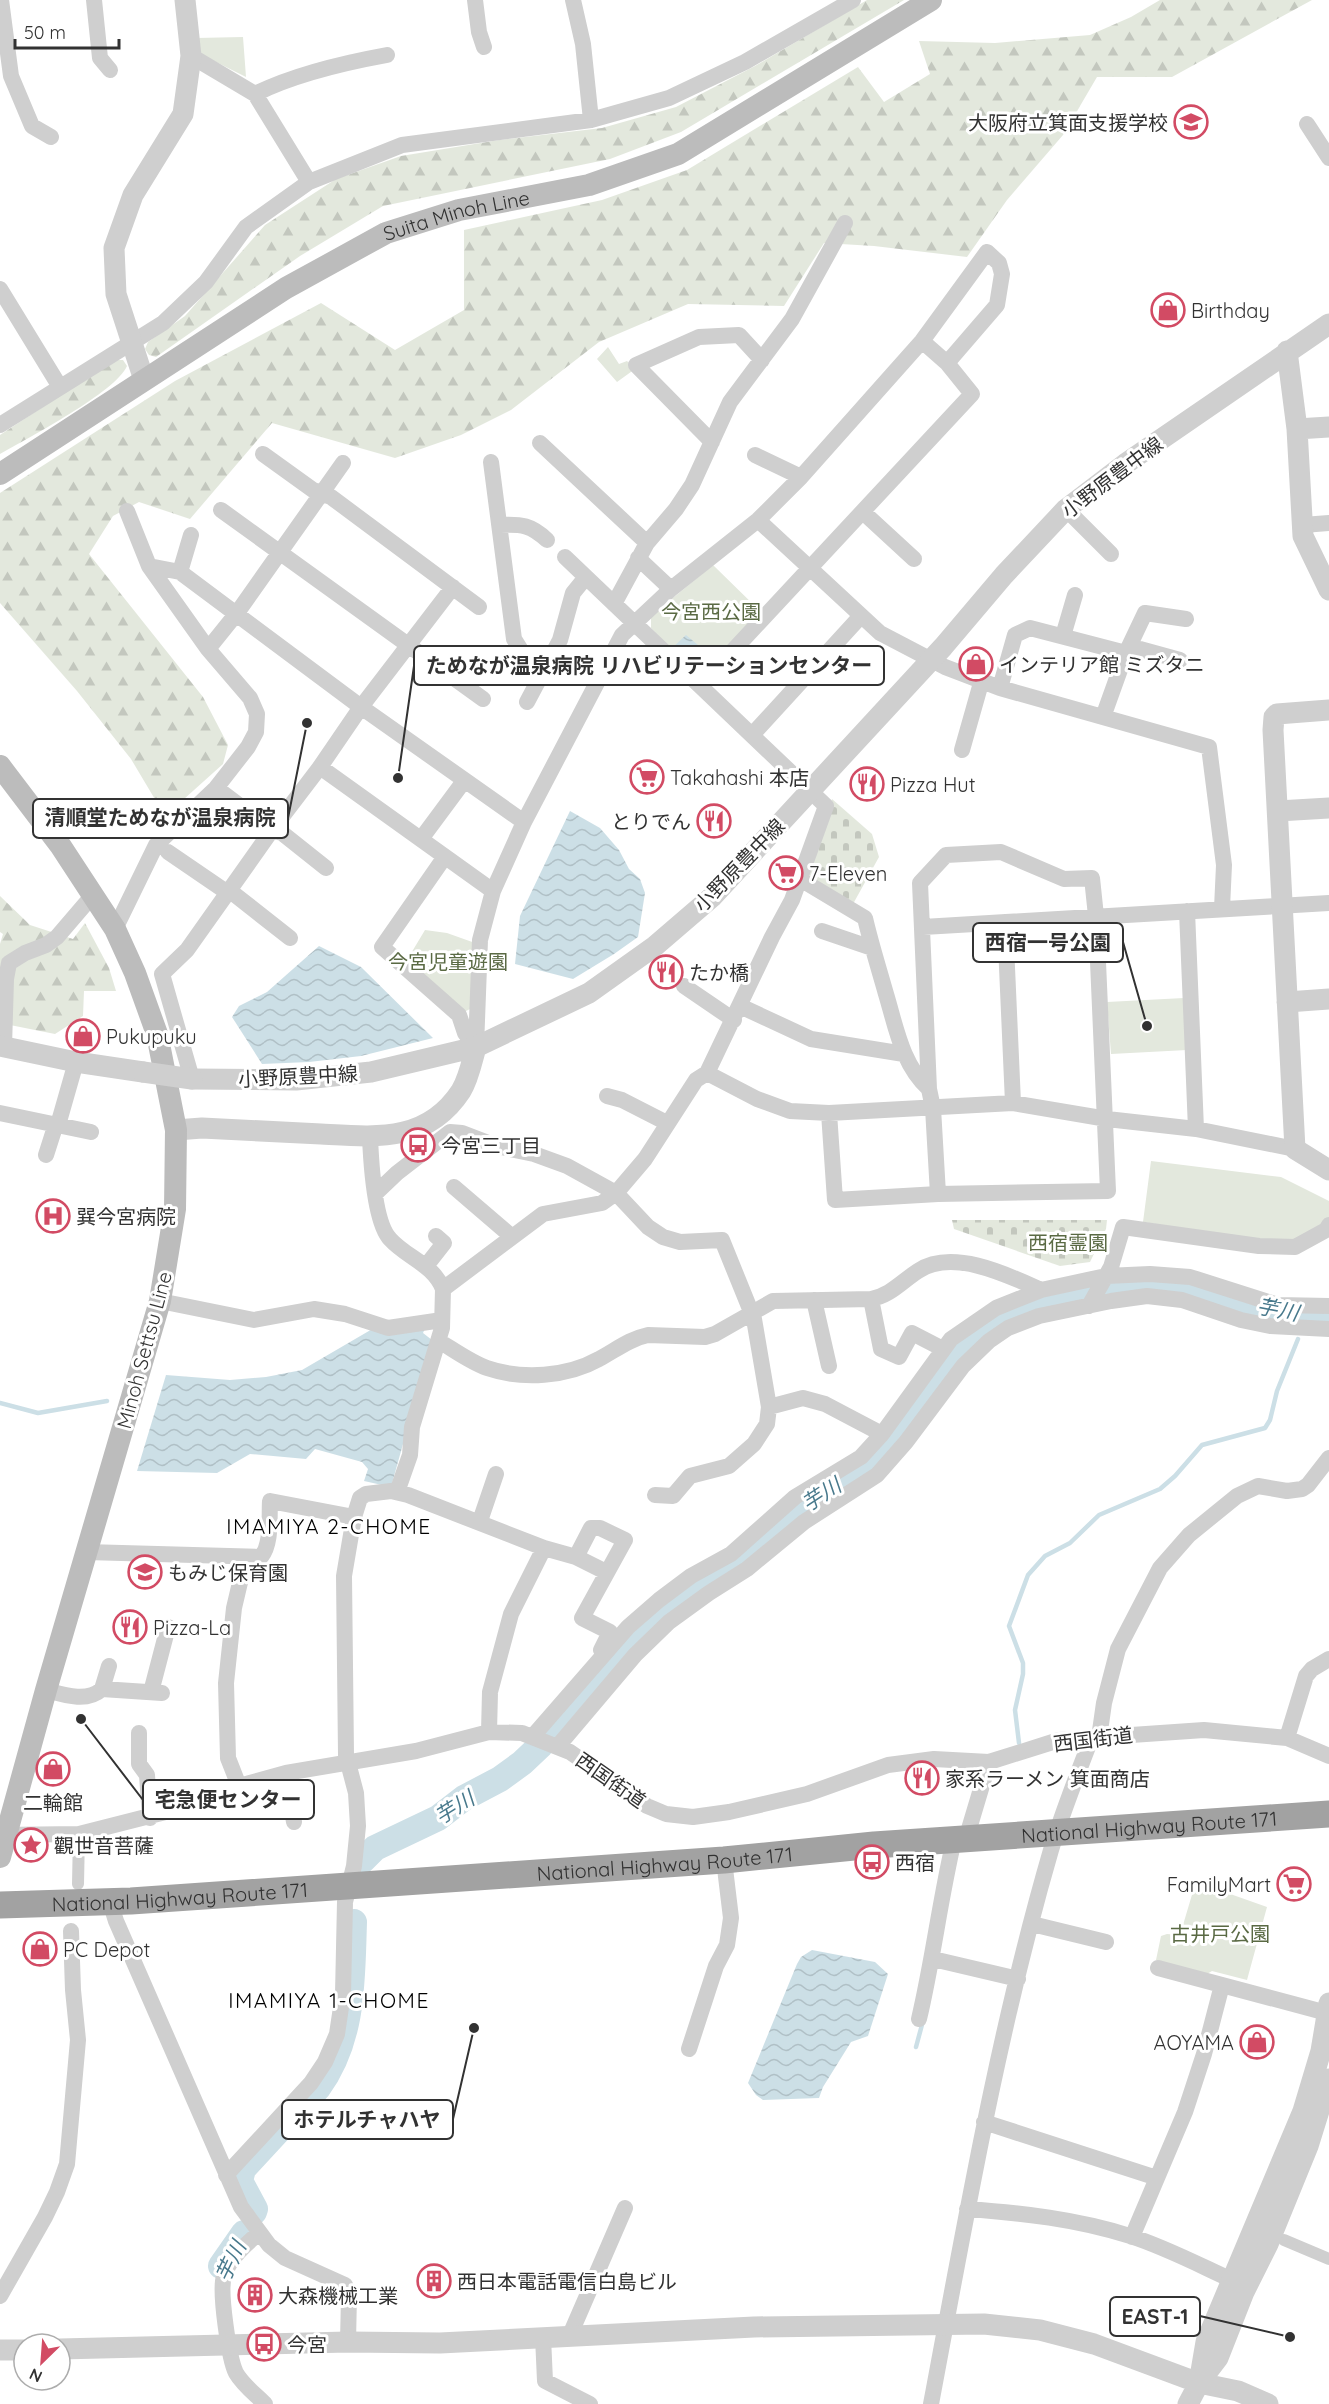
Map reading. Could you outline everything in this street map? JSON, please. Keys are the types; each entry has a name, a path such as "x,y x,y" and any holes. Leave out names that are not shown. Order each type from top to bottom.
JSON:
{"highway":[{"name":"National Highway Route 171","path":"0,1905 110,1902 724,1860 960,1839 1329,1814"}],"main road":[{"name":"Suita Minoh Line","path":"0,474 286,288 386,233 459,210 589,185 678,154 931,0"},
{"name":"Minoh Settsu Line","path":"0,766 60,845 115,929 135,973 157,1034 176,1130 175,1209 160,1301 3,1834 0,1857"}],"street":[{"path":"1,0 11,76 32,126 51,137"},
{"path":"94,0 100,58 110,70"},
{"path":"144,380 116,294 114,248 133,195 183,114 191,56 184,0"},
{"path":"475,0 479,32 484,47"},
{"path":"573,0 583,44 591,120"},
{"path":"0,424 163,322 206,282 246,227 309,182 402,145 591,120 669,98 745,62 853,0"},
{"path":"255,94 275,84 387,55"},
{"path":"191,56 255,94 309,182"},
{"path":"1307,124 1329,158"},
{"path":"614,604 647,543 676,509 692,485 730,402 792,319 845,223"},
{"path":"176,1130 202,1128 370,1137 401,1135 426,1125 446,1109 462,1089 476,1047 480,940 493,891 524,822 622,635 671,589 758,520 801,477 922,340 987,252 999,263 1002,274 997,305 947,363"},
{"path":"0,290 60,387"},
{"name":"小野原豊中線","path":"2,1046 76,1062 192,1079 296,1080 360,1073 476,1047 589,993 655,946 712,897 1066,509 1125,464 1329,324"},
{"path":"711,442 636,365 699,337 739,336 762,360"},
{"path":"700,686 972,393 947,363 922,340"},
{"path":"1287,351 1297,429 1303,536 1329,590"},
{"path":"1297,429 1329,427"},
{"path":"540,443 647,543"},
{"path":"263,454 313,490 321,492 479,607"},
{"path":"755,455 801,477"},
{"path":"491,462 514,639 524,655 546,669"},
{"path":"208,649 237,613 343,463"},
{"path":"1066,509 1111,554"},
{"path":"221,510 483,699"},
{"path":"115,929 156,845 216,788 248,747 256,732 257,714 250,698 208,649 148,566 127,511"},
{"path":"863,512 914,559"},
{"path":"758,520 860,617 880,633 930,660 1000,688 1209,747 1224,865 1222,908"},
{"path":"500,525 521,524 538,531 547,540"},
{"path":"1303,525 1329,524"},
{"path":"180,572 191,535"},
{"path":"443,1289 543,1214 602,1203 616,1193 645,1159 696,1080 707,1073 772,936 792,900 826,806 565,557"},
{"path":"638,558 671,589"},
{"path":"148,566 180,572 464,781 524,822"},
{"path":"527,702 560,640 573,593 586,578"},
{"path":"192,1079 162,974 187,950 320,767 361,706 453,587"},
{"path":"1063,636 1075,595"},
{"path":"1103,717 1126,653 1145,613 1186,618"},
{"path":"752,735 860,617"},
{"path":"1000,688 1015,635 1030,628 1126,653 1140,649 1179,660"},
{"path":"962,750 981,682"},
{"path":"1295,1149 1281,905 1274,717 1286,713 1329,711"},
{"path":"320,767 493,891"},
{"path":"421,839 464,781"},
{"path":"216,788 272,830 282,833 326,868"},
{"path":"1278,811 1329,808"},
{"path":"168,852 234,894 290,938"},
{"path":"829,1113 836,1200 938,1194 1108,1191 1107,1119 1092,878 1064,879 1001,852 946,855 920,883 929,1089 933,1108 938,1194"},
{"path":"444,858 382,947 459,1015 465,1033 476,1047"},
{"path":"800,879 865,918 904,1054 918,1079 929,1089"},
{"path":"2,1046 9,963 57,937 93,895"},
{"path":"923,927 1329,903"},
{"path":"1187,911 1196,1129"},
{"path":"1005,922 1013,1103"},
{"path":"822,931 872,948"},
{"path":"684,986 737,1013 812,1039 904,1054"},
{"path":"1287,1002 1329,999"},
{"path":"46,1155 58,1125 76,1062"},
{"path":"707,1073 757,1099 790,1111 829,1113 1013,1103 1107,1119 1196,1129 1295,1149 1329,1170"},
{"path":"607,1096 622,1100 667,1123"},
{"path":"0,1113 91,1132"},
{"path":"376,1193 397,1173 450,1132 462,1132 496,1146 567,1166 616,1193 648,1227 663,1237 680,1242 722,1240 752,1311 769,1407 767,1424 754,1444 729,1466 690,1476 673,1496 656,1495"},
{"path":"370,1137 378,1215 385,1233 399,1247 434,1272 443,1289 439,1341 432,1356 412,1427 410,1455 397,1492"},
{"path":"454,1187 511,1236"},
{"path":"1091,1301 1104,1279 1123,1227 1259,1246 1295,1247 1326,1230 1329,1225"},
{"path":"426,1266 444,1243 435,1236"},
{"path":"439,1341 489,1369 513,1375 549,1374 598,1360 639,1336 705,1337 715,1334 773,1301 871,1299 890,1293 926,1266 946,1261 976,1266 1041,1290"},
{"path":"545,1741 597,1662 631,1624 691,1576 730,1554 789,1502 861,1456 882,1434 951,1339 991,1310 1041,1290 1132,1274 1185,1275 1270,1303 1290,1306 1329,1306"},
{"path":"545,1741 663,1628 709,1593 747,1569 804,1522 876,1475 906,1442 963,1366 989,1341 1024,1321 1091,1301 1158,1296 1182,1300 1260,1325 1329,1329"},
{"path":"871,1299 881,1349 899,1357 912,1332 943,1349"},
{"path":"814,1300 829,1366"},
{"path":"160,1301 246,1320 314,1309 345,1314 388,1328 442,1320"},
{"path":"769,1407 803,1398 825,1404 882,1434"},
{"path":"930,2404 984,2122 1018,1978 1057,1832 1095,1739 1118,1649 1160,1568 1189,1535 1221,1507 1258,1486 1287,1491 1302,1489 1308,1485 1329,1458"},
{"path":"480,1521 496,1474"},
{"path":"226,2175 312,2083 330,2051 340,2023 343,2004 345,1902 350,1884 358,1826 356,1793 346,1755 344,1576 354,1517 360,1498 366,1494 397,1492 480,1521 544,1548 576,1557 606,1572"},
{"path":"86,1552 261,1557 265,1553 268,1535 270,1501 354,1517"},
{"path":"576,1557 591,1528 600,1528 625,1540 582,1618 610,1632 597,1662"},
{"path":"489,1732 490,1692 511,1614 544,1548"},
{"path":"239,1786 228,1758 226,1683 234,1608 246,1557"},
{"path":"102,1689 157,1693 165,1660 168,1627"},
{"path":"1287,1738 1306,1676 1312,1669 1329,1659"},
{"path":"46,1690 78,1697 95,1695 102,1689 109,1666"},
{"name":"西国街道","path":"3,1834 80,1834 150,1818 193,1805 239,1786 286,1773 416,1751 489,1732 506,1731 545,1741 570,1752 646,1806 666,1814 693,1817 729,1812 807,1794 888,1764 934,1759 989,1762 1059,1740 1204,1730 1287,1738 1329,1756"},
{"path":"139,1733 139,1764 147,1775 150,1818"},
{"path":"919,2019 933,1959 940,1903 960,1839 989,1762"},
{"path":"286,1773 294,1822"},
{"path":"78,1884 80,1834"},
{"path":"689,2049 716,1966 727,1945 731,1918 724,1860"},
{"path":"110,1902 120,1932 241,2207 269,2245 285,2258 345,2285 349,2295 348,2342"},
{"path":"1032,1924 1106,1942"},
{"path":"0,2296 45,2217 67,2164 78,2040 71,1931"},
{"path":"933,1959 1018,1978"},
{"path":"1158,1968 1328,2009 1321,2051 1303,2111 1206,2342 1199,2383"},
{"path":"1132,2237 1185,2112 1204,2054 1222,1985"},
{"path":"1188,2404 1199,2383 1218,2358 1244,2292 1268,2244 1308,2146 1329,2079"},
{"path":"984,2122 1156,2178"},
{"path":"570,2335 626,2208"},
{"path":"967,2209 1026,2213 1083,2224 1132,2237 1232,2280"},
{"path":"259,2232 233,2260 224,2277 223,2291 236,2372 265,2404"},
{"path":"1284,2240 1329,2259"},
{"path":"72,2349 348,2342 440,2343 754,2327 945,2323 1001,2325 1051,2332 1103,2346 1199,2383 1238,2391 1268,2404"},
{"path":"543,2337 545,2381 590,2404"},
{"path":"1199,2383 1230,2404"}],"green space":[{"path":"867,0 904,0 681,132 610,159 383,206 300,256 156,357 149,355 145,349 148,342 185,316 265,225 336,179 401,156 499,140 602,128 676,107 755,66"},
{"path":"1160,0 1312,0 1172,77 1097,77 1063,135 1007,200 967,257 874,246 824,243 784,306 688,304 599,342 511,410 461,435 395,458 272,423 190,519 139,502 113,516 89,554 203,697 228,745 223,764 174,808 156,801 131,759 77,691 0,603 0,493 175,381 321,303 395,350 464,310 464,230 602,200 687,170 858,67 884,102 930,74 919,41 995,43 1090,35 1131,17"},
{"path":"243,37 246,77 202,55 196,38"},
{"path":"608,347 619,364 627,361 635,369 617,382 597,359"},
{"path":"114,360 123,360 127,366 120,377 70,414 0,454 0,435"},
{"name":"今宮西公園","path":"713,565 760,611 716,660 671,649 651,628 651,616"},
{"path":"832,799 872,834 879,857 853,904 807,875 827,821"},
{"path":"0,896 30,925 73,939 85,923 109,968 116,991 84,991 83,1016 55,1034 0,1023 0,944 3,934 0,932"},
{"name":"今宮児童遊園","path":"425,930 447,933 475,943 472,1008 464,1012 407,960"},
{"path":"1184,998 1187,1050 1111,1054 1107,1002"},
{"path":"1151,1161 1281,1177 1329,1201 1329,1225 1295,1247 1143,1222"},
{"name":"西宿霊園","path":"952,1220 1107,1220 1106,1229 1090,1262 1060,1266 954,1229"},
{"name":"古井戸公園","path":"1202,1884 1267,1907 1247,1980 1212,1971 1207,1974 1156,1960 1161,1936 1180,1935 1194,1888"}],"water":[{"path":"686,635 716,660 707,670 694,670 671,649"},
{"path":"570,811 600,828 619,850 629,869 640,879 645,893 638,937 573,979 515,964 520,916"},
{"path":"319,946 361,967 433,1038 361,1056 262,1064 232,1017 239,1006 267,992"},
{"path":"426,1326 423,1333 432,1340 391,1487 364,1481 368,1469 362,1462 315,1449 306,1459 250,1454 217,1473 137,1471 166,1375 230,1380 266,1377 302,1370 374,1328"},
{"path":"812,1950 875,1962 888,1974 868,2036 851,2042 823,2087 819,2098 763,2100 756,2095 748,2083 797,1964 801,1957"}],"waterway":[{"name":"芋川","path":"363,1860 375,1848 438,1818 464,1798 500,1779 522,1763 540,1746 602,1669 656,1616 698,1583 734,1562 792,1512 846,1480 868,1463 891,1439 957,1351 1000,1316 1033,1303 1104,1287 1143,1283 1170,1284 1200,1289 1255,1308 1287,1315 1329,1315"},
{"name":"芋川","path":"1304,1322 1307,1315"},
{"path":"1019,1743 1015,1710 1023,1674 1023,1663 1009,1626 1028,1575 1045,1556 1070,1543 1099,1515 1160,1489 1175,1476 1202,1445 1265,1428 1270,1420 1277,1391 1298,1339"},
{"path":"0,1403 38,1413 107,1401"},
{"name":"芋川","path":"254,2212 255,2209 240,2181 243,2169 318,2088 339,2050 349,2008 354,1922"},
{"path":"916,2047 923,2021"},
{"name":"芋川","path":"221,2266 244,2233"}],"place":[{"name":"大阪府立箕面支援学校","path":"1191,122"},
{"name":"Birthday","path":"1168,310"},
{"name":"インテリア館 ミズタニ","path":"976,664"},
{"name":"清順堂ためなが温泉病院","path":"307,723"},
{"name":"Takahashi 本店","path":"647,777"},
{"name":"ためなが温泉病院 リハビリテーションセンター","path":"398,778"},
{"name":"Pizza Hut","path":"867,784"},
{"name":"とりでん","path":"714,821"},
{"name":"7-Eleven","path":"786,873"},
{"name":"たか橋","path":"666,972"},
{"name":"西宿一号公園","path":"1147,1026"},
{"name":"Pukupuku","path":"83,1036"},
{"name":"今宮三丁目","path":"418,1145"},
{"name":"巽今宮病院","path":"53,1216"},
{"name":"もみじ保育園","path":"145,1572"},
{"name":"Pizza-La","path":"130,1627"},
{"name":"宅急便センター","path":"81,1719"},
{"name":"二輪館","path":"53,1769"},
{"name":"家系ラーメン 箕面商店","path":"922,1778"},
{"name":"觀世音菩薩","path":"31,1845"},
{"name":"西宿","path":"872,1862"},
{"name":"FamilyMart","path":"1294,1884"},
{"name":"PC Depot","path":"40,1949"},
{"name":"ホテルチャハヤ","path":"474,2028"},
{"name":"AOYAMA","path":"1257,2042"},
{"name":"西日本電話電信白島ビル","path":"434,2281"},
{"name":"大森機械工業","path":"255,2295"},
{"name":"EAST-1","path":"1290,2337"},
{"name":"今宮","path":"264,2344"}],"district":[{"name":"IMAMIYA 2-CHOME","path":"329,1526"},
{"name":"IMAMIYA 1-CHOME","path":"329,2000"}]}
